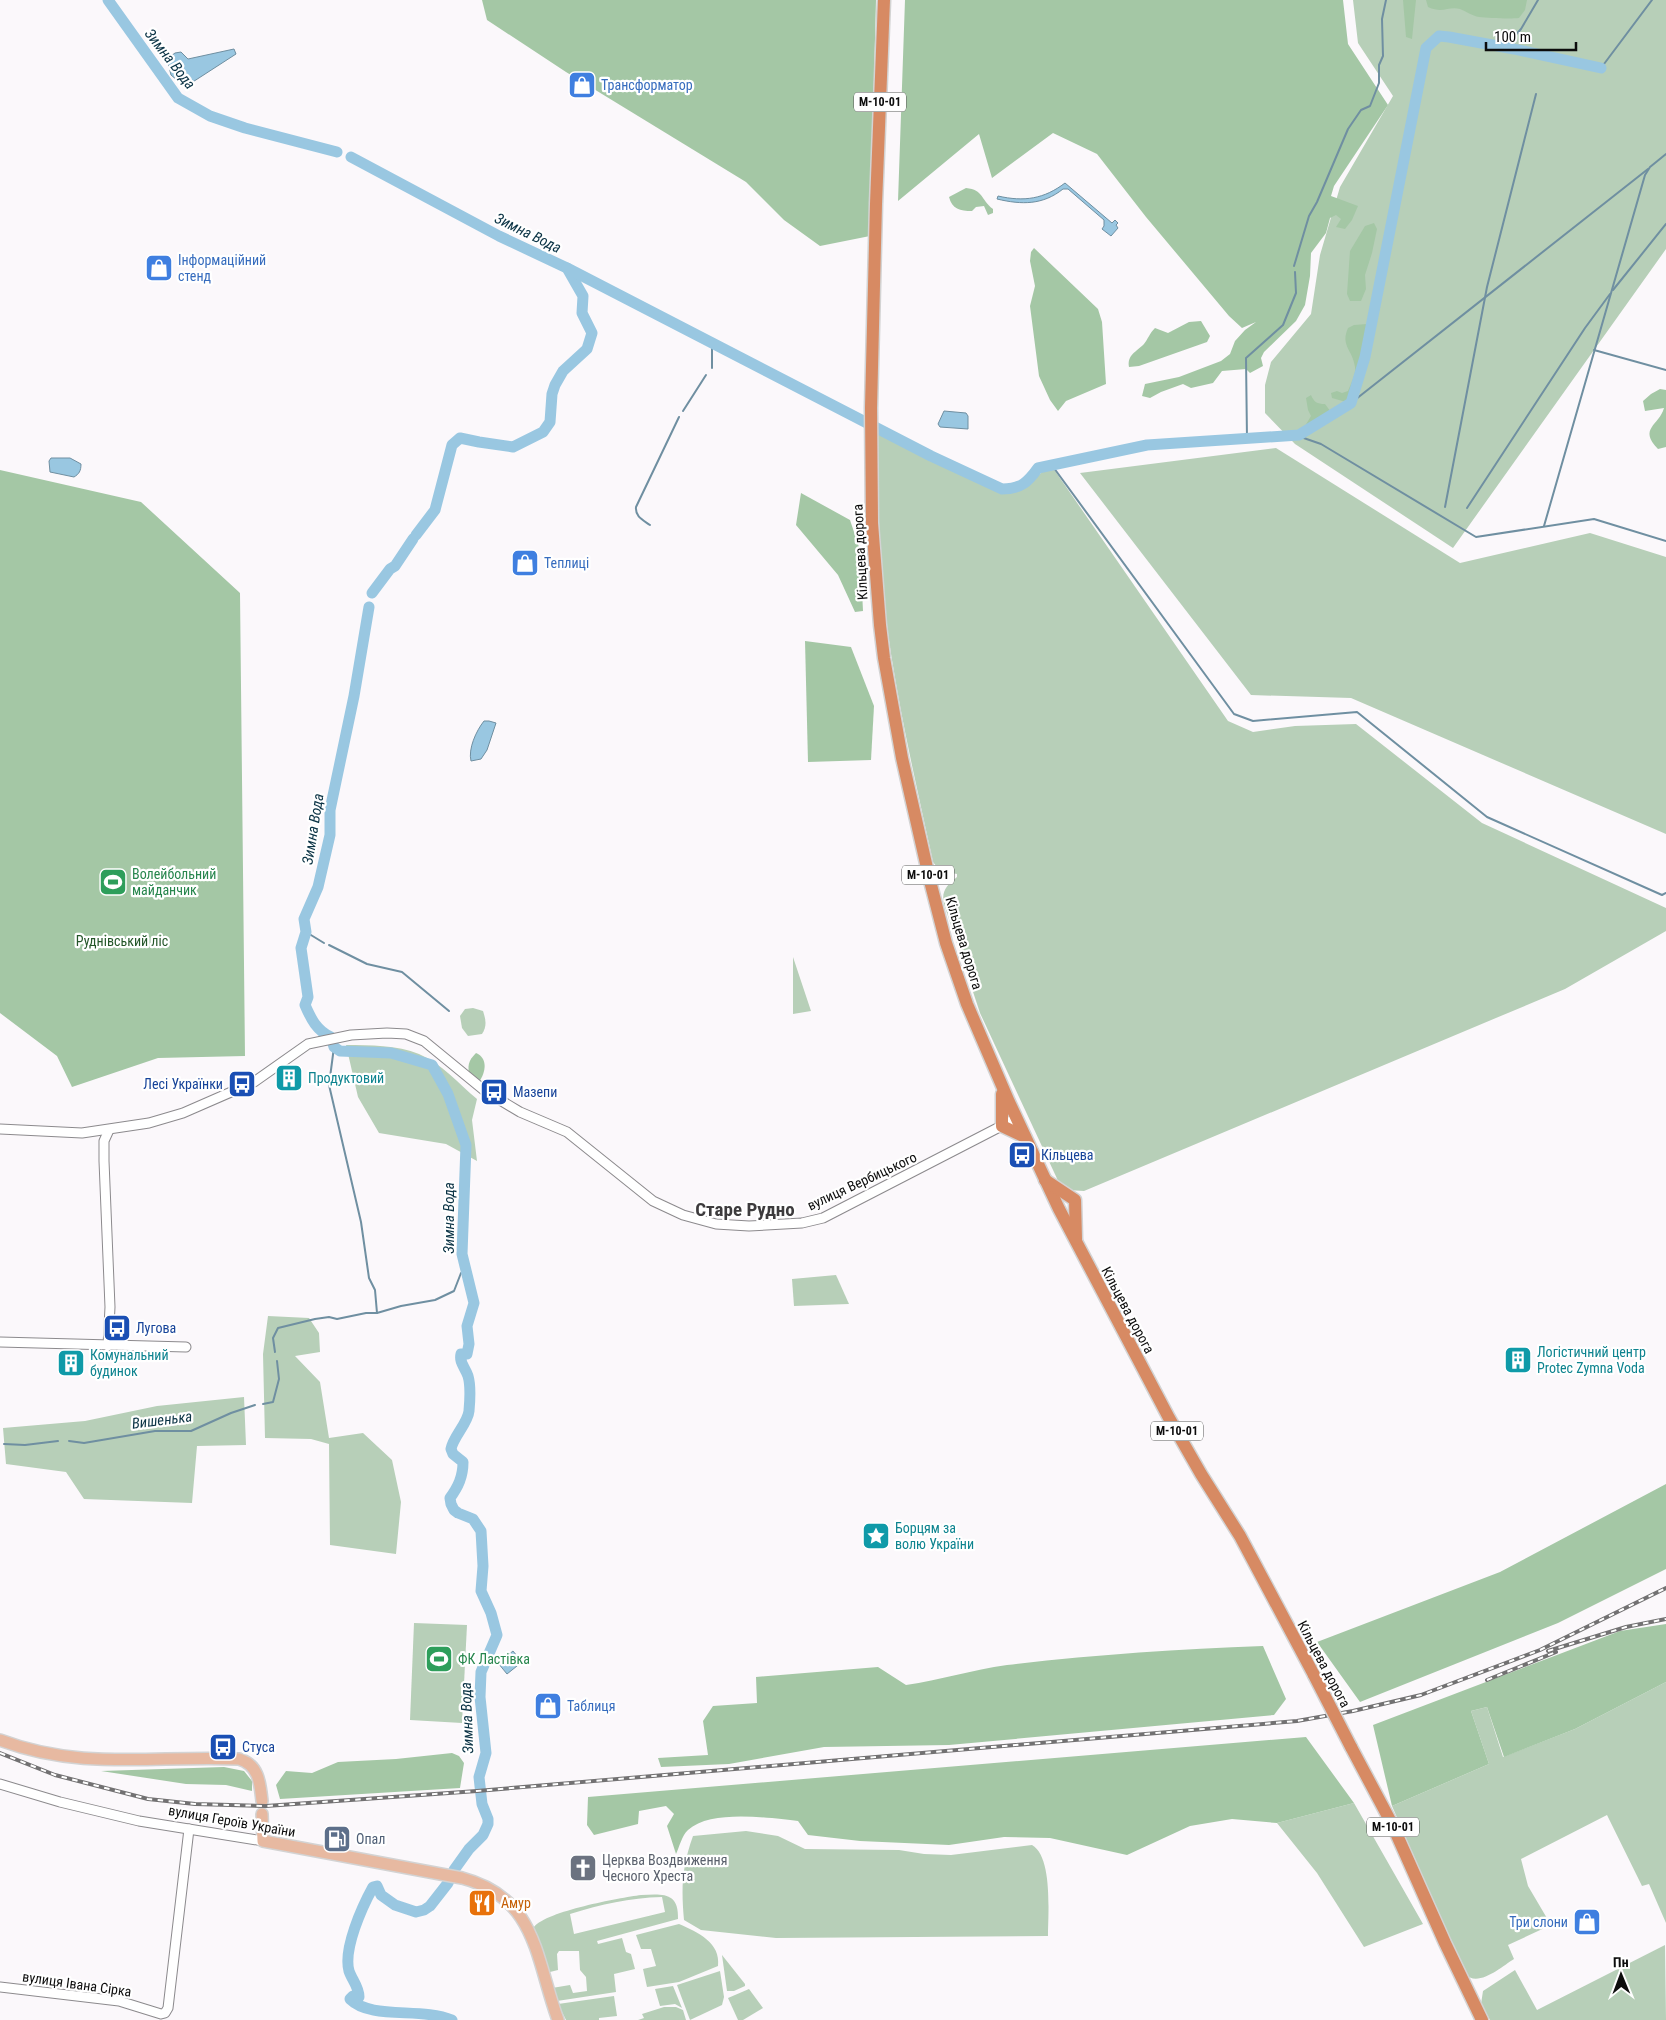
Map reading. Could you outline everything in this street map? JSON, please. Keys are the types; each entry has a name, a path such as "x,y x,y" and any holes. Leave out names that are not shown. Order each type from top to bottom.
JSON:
{"highway":[{"name":"Кільцева дорога","path":"884,0 871,408 872,523 880,625 902,758 946,944 967,1004 1002,1086 1076,1243 1201,1474 1240,1536 1392,1824 1482,2020"},
{"path":"1002,1086 1002,1126 1025,1137"},
{"path":"1045,1180 1076,1200 1076,1243"}],"main road":[{"path":"0,1740 15,1746 51,1755 88,1760 133,1761 239,1758 247,1761 254,1768 259,1779 262,1801"},
{"path":"262,1814 263,1840"},
{"name":"вулиця Героїв України","path":"263,1840 462,1878 490,1888 503,1896 521,1915 530,1934 558,2020"}],"street":[{"name":"вулиця Вербицького","path":"0,1129 82,1133 149,1123 183,1113 254,1082 308,1044 344,1036 387,1033 406,1034 424,1041 486,1091 520,1112 567,1132 653,1201 682,1215 716,1224 749,1226 784,1225 823,1218 1017,1118"},
{"path":"108,1346 110,1307 104,1141 109,1130"},
{"path":"0,1342 186,1347"},
{"name":"вулиця Героїв України","path":"0,1784 60,1802 139,1821 263,1840"},
{"name":"вулиця Івана Сірка","path":"0,1987 119,2001 161,2014 165,2013 168,2008 189,1829"}],"green space":[{"path":"482,0 876,0 870,236 820,246 784,220 746,182 566,72 487,20"},
{"path":"905,0 1343,0 1348,44 1388,105 1334,186 1331,196 1358,206 1352,220 1345,229 1336,227 1341,219 1336,215 1330,218 1326,233 1311,253 1310,276 1305,305 1296,321 1264,352 1261,358 1263,366 1250,373 1246,369 1222,371 1213,383 1191,388 1183,384 1150,398 1142,396 1145,384 1179,377 1221,361 1230,354 1235,341 1256,322 1242,328 1229,316 1146,217 1097,154 1053,133 992,178 979,134 898,201"},
{"path":"1353,0 1666,0 1666,249 1453,548 1295,444 1265,413 1265,385 1271,362 1311,314 1320,255 1340,187 1393,96 1358,43"},
{"path":"1403,0 1416,0 1412,39 1406,37"},
{"path":"1426,0 1527,0 1525,10 1519,18 1493,18 1474,16 1456,8 1433,9 1428,7"},
{"path":"966,188 979,193 993,209 993,213 988,215 984,206 976,207 972,211 960,210 954,207 949,197"},
{"path":"1374,223 1377,229 1365,275 1366,289 1361,301 1350,301 1347,294 1350,251 1365,226"},
{"path":"1034,248 1098,309 1102,322 1106,384 1066,401 1058,411 1050,400 1039,376 1030,306 1035,286 1030,261 1031,252"},
{"path":"1201,321 1210,336 1207,342 1139,366 1129,367 1129,359 1144,344 1155,328 1168,333 1189,322"},
{"path":"1367,324 1369,330 1367,354 1356,397 1346,402 1332,398 1331,393 1348,391 1355,373 1354,361 1345,339 1348,328 1354,325"},
{"path":"1660,389 1666,390 1666,447 1658,449 1652,442 1650,432 1664,408 1645,411 1643,401"},
{"path":"1311,395 1316,402 1325,404 1331,412 1310,426 1305,426 1311,416 1306,398"},
{"path":"878,432 1001,492 1027,487 1045,469 1053,468 1228,721 1253,732 1295,726 1356,724 1482,823 1666,908 1666,931 1565,989 1084,1191 1067,1190 1060,1185 980,1013 943,899 944,892 957,877 957,874 940,871 933,862 910,758 887,627 880,543"},
{"path":"1276,448 1460,563 1590,533 1666,557 1666,834 1351,698 1251,695 1080,473"},
{"name":"Руднівський ліс","path":"0,470 141,502 240,593 245,1056 158,1058 72,1087 57,1056 0,1013"},
{"path":"801,493 850,520 860,550 863,611 855,612 838,575 796,525"},
{"path":"805,641 851,647 874,706 871,760 808,762"},
{"path":"793,957 811,1011 793,1014"},
{"path":"473,1008 483,1011 485,1026 482,1034 468,1036 462,1028 460,1016 465,1009"},
{"path":"346,1045 383,1046 411,1051 427,1058 449,1074 477,1099 472,1120 477,1161 446,1144 379,1133 358,1097"},
{"path":"476,1053 483,1058 485,1066 479,1082 470,1077 469,1070 470,1061"},
{"path":"836,1275 849,1304 794,1306 792,1279"},
{"path":"268,1316 309,1318 319,1333 320,1352 295,1356 320,1382 329,1438 363,1433 392,1460 401,1502 396,1554 330,1545 329,1444 311,1439 265,1438 263,1354"},
{"path":"244,1397 246,1445 197,1446 192,1503 84,1499 66,1472 6,1464 3,1428 85,1421 157,1406"},
{"path":"1666,1484 1666,1569 1558,1623 1360,1702 1317,1642 1500,1572"},
{"name":"ФК Ластівка","path":"414,1623 467,1625 462,1723 410,1720"},
{"path":"1666,1624 1666,1682 1575,1729 1504,1757 1487,1707 1471,1711 1489,1764 1392,1806 1373,1725 1620,1631"},
{"path":"1263,1646 1286,1699 1274,1715 949,1745 824,1747 729,1764 661,1767 658,1758 708,1755 703,1721 713,1706 757,1703 756,1677 878,1667 906,1685 994,1667 1039,1661 1135,1653"},
{"path":"1666,1682 1666,1923 1649,1884 1642,1886 1607,1815 1521,1859 1528,1886 1551,1925 1508,1945 1514,1959 1490,1975 1483,1978 1470,1978 1465,1974 1392,1806 1489,1764 1471,1711 1487,1707 1503,1757 1575,1729"},
{"path":"1306,1737 1354,1803 1277,1823 1232,1819 1190,1826 1127,1855 1050,1838 1004,1837 949,1845 860,1841 808,1835 798,1821 741,1817 725,1817 698,1823 686,1832 676,1854 667,1826 674,1814 666,1806 639,1811 638,1824 594,1835 587,1825 588,1797"},
{"path":"452,1753 459,1756 464,1763 460,1788 280,1799 276,1785 286,1771 312,1773 338,1762 396,1759"},
{"path":"224,1767 244,1771 252,1781 252,1791 226,1785 186,1784 101,1771"},
{"path":"1354,1803 1423,1924 1364,1947 1317,1873 1277,1823"},
{"path":"746,1831 778,1836 805,1849 899,1850 924,1854 951,1855 1032,1845 1039,1851 1046,1873 1048,1887 1048,1936 776,1938 701,1930 684,1920 683,1877 693,1836"},
{"path":"641,1895 663,1895 673,1899 678,1910 678,1919 597,1941 598,1944 622,1938 626,1952 631,1954 635,1969 614,1974 616,1992 557,2001 552,1988 570,1985 573,1993 587,1991 586,1977 580,1970 579,1951 559,1951 557,1954 558,1970 549,1974 533,1931 534,1927 541,1921 568,1911 601,1902","holes":["662,1897 665,1912 574,1934 570,1914 616,1902"]},
{"path":"679,1924 707,1939 716,1951 718,1966 679,1982 647,1987 643,1969 656,1966 651,1949 641,1949 636,1935"},
{"path":"1665,1945 1666,2020 1490,2020 1481,2004 1483,1991 1515,1970 1537,2010"},
{"path":"722,1955 745,1986 734,1991 727,1991"},
{"path":"720,1971 724,1997 722,2005 690,2020 677,1985"},
{"path":"673,1986 682,2008 675,2004 660,2006 655,1989"},
{"path":"749,1989 763,2008 743,2020 738,2020 728,1998"},
{"path":"614,1996 617,2016 599,2018 599,2020 566,2020 558,2004"},
{"path":"664,2007 676,2007 683,2010 686,2020 638,2020 644,2018 642,2014"}],"water":[{"path":"234,49 236,54 185,87 171,75 167,59 175,53 181,52 188,59"},
{"path":"1065,183 1112,223 1115,220 1118,223 1116,225 1118,228 1111,236 1102,229 1104,220 1068,189 1063,189 1040,201 1024,203 997,199 998,196 1016,199 1033,198 1049,193"},
{"path":"944,411 966,413 968,416 968,429 940,427 938,424"},
{"path":"51,458 70,458 81,464 81,469 74,477 50,472 49,461"},
{"path":"484,721 496,723 487,750 481,759 471,761 473,740"},
{"path":"513,1651 522,1662 507,1674 498,1663"}],"waterway":[{"name":"Зимна Вода","path":"108,0 178,98 210,116 245,128 337,152"},
{"path":"1294,266 1309,216 1317,202 1348,129 1361,110 1370,106 1379,83 1379,65 1383,56 1382,19 1386,0"},
{"path":"1505,47 1521,29 1538,0"},
{"path":"1601,68 1652,0"},
{"path":"567,268 931,456 1002,489 1014,488 1023,484 1038,468 1147,445 1299,435 1351,403 1365,357 1426,48 1439,36 1449,37 1601,68"},
{"path":"1445,507 1487,287 1536,94"},
{"path":"1544,526 1645,175 1650,167 1666,154"},
{"name":"Зимна Вода","path":"351,157 499,236 567,268 583,296 582,313 592,333 587,349 563,371 555,385 552,394 550,422 543,432 513,447 460,438 452,445 435,510 416,535"},
{"path":"1351,403 1648,169"},
{"path":"1613,290 1666,224"},
{"path":"1247,439 1246,358 1283,325 1296,293 1295,272"},
{"path":"1467,508 1585,328 1610,294"},
{"path":"712,343 712,368"},
{"path":"1594,350 1666,370"},
{"path":"683,411 706,375"},
{"path":"650,525 638,516 636,507 679,417"},
{"path":"1295,435 1321,444 1476,537 1594,519 1666,541"},
{"path":"1051,464 1234,714 1253,721 1357,712 1487,817 1662,895 1666,893"},
{"name":"Зимна Вода","path":"372,593 390,569 395,566 413,539"},
{"name":"Зимна Вода","path":"369,607 354,696 330,810 330,835 318,887 304,919 306,932 301,948 308,997 305,1005 315,1024 331,1037 334,1047 340,1051 391,1053 432,1065 448,1094 466,1145 462,1254 474,1303 467,1326 469,1344 467,1354 461,1354 461,1357 469,1380 470,1398 468,1416 452,1444 453,1454 463,1462 459,1481 450,1498 454,1510 473,1519 481,1531 483,1566 481,1591 491,1613 497,1635 481,1672 480,1697 486,1753 479,1777 482,1804 488,1824 483,1835 469,1849 454,1870 448,1883 430,1906 424,1910 416,1912 395,1905 381,1895 377,1886 373,1887 351,1940 348,1962 349,1971 357,1987 359,1997 353,1996 350,1999 370,2009 426,2014 452,2020"},
{"path":"306,932 324,943"},
{"path":"329,945 367,964 402,972 449,1011"},
{"path":"275,1352 273,1338 278,1328 315,1319 329,1317 337,1319 366,1313 377,1313 375,1290 369,1278 361,1222 329,1085 334,1047"},
{"path":"377,1313 401,1306 435,1300 454,1291 461,1273 466,1270"},
{"name":"Вишенька","path":"263,1404 273,1402 279,1379 277,1361"},
{"name":"Вишенька","path":"69,1441 84,1443 155,1431 191,1431 231,1413 255,1405"},
{"name":"Вишенька","path":"4,1444 25,1445 58,1441"}],"railway":[{"path":"0,1753 55,1775 148,1799 195,1804 266,1806 477,1791 1297,1721 1353,1711 1421,1695 1540,1650 1666,1588"},
{"path":"1548,1651 1626,1627 1666,1619"},
{"path":"1487,1680 1556,1652"}],"place":[{"name":"Трансформатор","path":"582,85"},
{"name":"Інформаційний стенд","path":"159,268"},
{"name":"Теплиці","path":"525,563"},
{"name":"Волейбольний майданчик","path":"113,882"},
{"name":"Продуктовий","path":"289,1078"},
{"name":"Лесі Українки","path":"242,1084"},
{"name":"Мазепи","path":"494,1092"},
{"name":"Кільцева","path":"1022,1155"},
{"name":"Лугова","path":"117,1328"},
{"name":"Логістичний центр Protec Zymna Voda","path":"1518,1360"},
{"name":"Комунальний будинок","path":"71,1363"},
{"name":"Борцям за волю України","path":"876,1536"},
{"name":"ФК Ластівка","path":"439,1659"},
{"name":"Таблиця","path":"548,1706"},
{"name":"Стуса","path":"223,1747"},
{"name":"Опал","path":"337,1839"},
{"name":"Церква Воздвиження Чесного Хреста","path":"583,1868"},
{"name":"Амур","path":"482,1903"},
{"name":"Три слони","path":"1587,1922"}],"district":[{"name":"Старе Рудно","path":"745,1209"}]}
